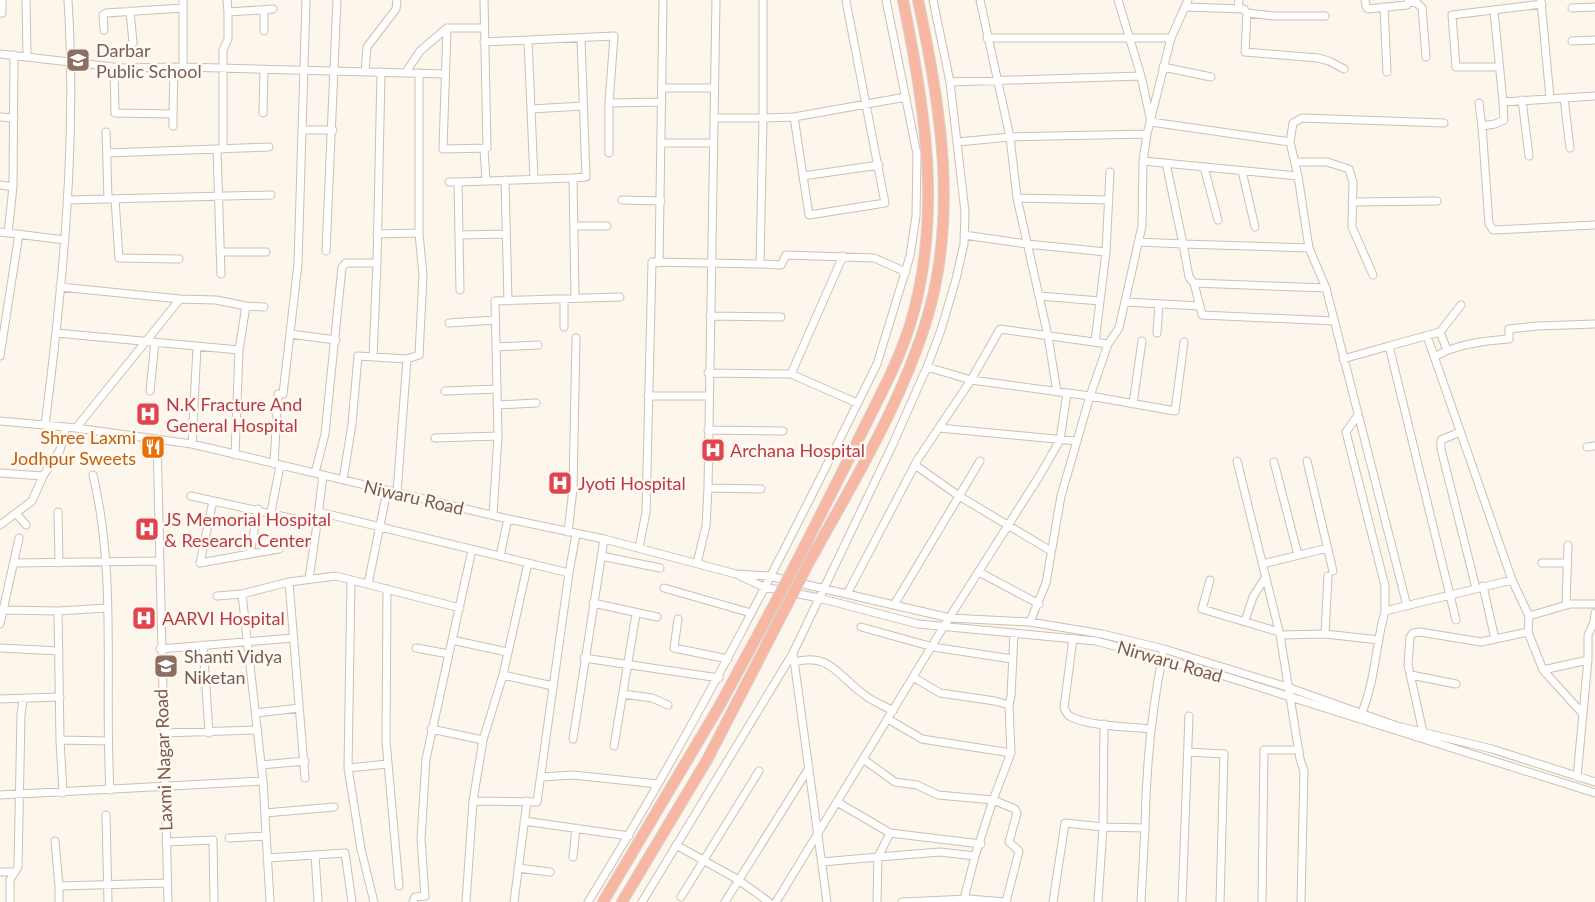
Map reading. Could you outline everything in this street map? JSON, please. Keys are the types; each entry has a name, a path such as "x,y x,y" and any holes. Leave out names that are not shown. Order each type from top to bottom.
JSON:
{"highway":[{"path":"604,902 720,705 776,601 888,379 910,325 920,283 928,211 927,145 915,58 903,0"},
{"path":"622,902 707,760 807,566 858,474 896,396 925,325 934,289 941,244 944,172 932,71 918,0"}],"street":[{"path":"0,13 2,13 2,0"},
{"path":"26,0 27,56"},
{"path":"45,425 65,240 72,63 68,0"},
{"path":"183,0 183,67"},
{"path":"221,274 220,149 224,50 228,39 228,0"},
{"path":"271,512 277,465 278,394 283,394 298,264 306,0"},
{"path":"326,251 333,130 337,0"},
{"path":"365,72 368,47 396,9 396,0"},
{"path":"484,0 487,148 484,149 486,181"},
{"path":"659,262 663,0"},
{"path":"697,563 706,526 708,488 708,373 716,0"},
{"path":"760,264 763,0"},
{"path":"588,902 629,836 719,678 877,364 906,272 916,216 917,154 886,0"},
{"path":"642,902 793,653 927,367 956,279 964,235 965,212 950,82 933,0"},
{"path":"980,0 1010,137 1017,198 1048,336 1056,392"},
{"path":"1118,0 1151,122"},
{"path":"1238,8 1239,0"},
{"path":"1365,0 1366,8 1407,5 1409,1 1417,3 1422,8 1426,57"},
{"path":"794,117 809,215 885,203 879,164 846,1"},
{"path":"1499,68 1456,68 1452,15 1494,11 1541,2 1550,98"},
{"path":"1030,622 1046,583 1061,496 1090,396 1108,344 1119,328 1143,215 1143,161 1148,134 1171,38 1186,4 1238,8 1244,9 1247,13 1274,16 1325,16"},
{"path":"1384,7 1386,72"},
{"path":"1572,8 1595,7"},
{"path":"104,30 104,14 183,8"},
{"path":"228,12 273,9"},
{"path":"264,10 264,31"},
{"path":"1482,126 1504,120 1504,102 1494,11"},
{"path":"130,12 133,43"},
{"path":"1247,13 1243,47 1245,52 1318,58 1344,68"},
{"path":"406,72 420,52 447,28 484,28"},
{"path":"447,28 444,149 484,149"},
{"path":"484,42 614,36 609,102 609,153"},
{"path":"449,182 586,177 581,38"},
{"path":"987,38 1171,38"},
{"path":"528,40 534,179"},
{"path":"1572,41 1595,40"},
{"path":"0,54 114,68 183,67 445,74"},
{"path":"14,55 13,187 4,233 65,240"},
{"path":"173,126 174,67"},
{"path":"1163,67 1211,77"},
{"path":"114,68 115,113 173,114"},
{"path":"263,113 264,69"},
{"path":"373,357 381,72"},
{"path":"343,480 352,424 358,356 407,359 418,355 423,276 419,233 419,72"},
{"path":"950,82 1140,76"},
{"path":"662,88 714,88"},
{"path":"1504,102 1595,96"},
{"path":"714,118 794,117 906,98"},
{"path":"1564,98 1570,148"},
{"path":"1522,100 1529,156"},
{"path":"609,102 662,102"},
{"path":"1479,103 1489,224 1493,230 1595,225"},
{"path":"531,109 583,106"},
{"path":"0,117 14,118"},
{"path":"1407,606 1326,288 1309,248 1298,176 1290,142 1293,123 1302,118 1444,123"},
{"path":"1151,122 1290,142"},
{"path":"302,130 333,130"},
{"path":"106,132 119,258 179,259"},
{"path":"958,142 1010,137 1148,134"},
{"path":"661,143 713,143"},
{"path":"107,153 269,147"},
{"path":"1143,161 1298,176"},
{"path":"1295,162 1327,162 1349,169 1353,182 1352,227 1373,275"},
{"path":"1166,163 1189,277 1194,283 1202,315 1334,321"},
{"path":"803,176 879,164"},
{"path":"1204,167 1218,220"},
{"path":"1242,171 1255,226"},
{"path":"1096,342 1106,252 1110,172"},
{"path":"573,178 575,298"},
{"path":"505,180 508,301"},
{"path":"458,182 460,290"},
{"path":"0,185 13,187"},
{"path":"67,200 271,195"},
{"path":"1017,198 1108,200"},
{"path":"622,200 661,201"},
{"path":"1352,202 1437,201"},
{"path":"574,226 608,226"},
{"path":"377,234 419,233"},
{"path":"0,356 20,234"},
{"path":"460,234 506,234"},
{"path":"964,235 1106,252"},
{"path":"1138,242 1309,248"},
{"path":"220,252 266,252"},
{"path":"639,548 646,512 652,262 782,265 786,255 843,256 874,258 906,272"},
{"path":"791,374 843,256"},
{"path":"315,473 325,434 343,264 377,263"},
{"path":"1194,283 1326,288"},
{"path":"60,287 180,299 216,300 246,306 264,307"},
{"path":"1039,296 1100,301"},
{"path":"492,515 498,436 495,302 620,297"},
{"path":"76,428 180,299"},
{"path":"564,299 564,327"},
{"path":"1125,302 1200,306"},
{"path":"1158,333 1159,304"},
{"path":"235,455 239,350 246,306"},
{"path":"1343,359 1440,332 1461,306"},
{"path":"710,316 781,317"},
{"path":"449,323 495,320"},
{"path":"1434,357 1447,350 1482,341 1509,339 1509,329 1595,324"},
{"path":"847,594 915,465 971,380 1000,329 1108,344"},
{"path":"1440,332 1447,350"},
{"path":"56,333 239,350"},
{"path":"290,334 336,340"},
{"path":"1426,336 1512,580 1529,616 1528,632 1543,670 1582,713"},
{"path":"568,532 573,489 576,338"},
{"path":"1133,404 1142,341"},
{"path":"150,391 154,342"},
{"path":"927,367 971,380 1090,396 1175,411 1184,342"},
{"path":"496,347 538,345"},
{"path":"1389,346 1456,620"},
{"path":"192,444 197,347"},
{"path":"397,492 407,359"},
{"path":"708,373 791,374 858,403"},
{"path":"445,391 497,389"},
{"path":"776,902 1060,440 1067,393"},
{"path":"648,396 708,396"},
{"path":"497,405 536,403"},
{"path":"1358,415 1346,432 1385,586 1385,611 1372,688 1362,712"},
{"name":"Niwaru Road","path":"0,421 76,428 192,444 508,519 604,539 736,574 769,576 824,588"},
{"path":"0,525 32,500 42,476 60,450 66,427"},
{"path":"939,428 1077,441"},
{"path":"708,430 782,430"},
{"path":"1460,432 1440,440 1441,449 1495,639"},
{"path":"435,438 498,436"},
{"name":"Laxmi Nagar Road","path":"157,439 160,649 168,902"},
{"path":"1587,446 1595,446"},
{"path":"894,605 980,461"},
{"path":"1237,461 1279,634 1298,750 1304,771 1301,902"},
{"path":"1307,461 1328,548 1331,574 1325,634"},
{"path":"1274,462 1298,555"},
{"path":"915,465 959,496 1050,551"},
{"path":"0,473 42,476"},
{"path":"94,476 99,500 105,562 107,740 110,790"},
{"path":"309,579 323,476"},
{"path":"1358,478 1374,480"},
{"path":"708,488 761,489"},
{"path":"368,584 387,491"},
{"path":"191,496 258,509 317,524"},
{"path":"213,501 200,563 279,549"},
{"path":"250,554 258,509"},
{"path":"58,512 59,562"},
{"path":"318,512 569,573"},
{"path":"16,513 26,525"},
{"path":"500,556 508,519"},
{"path":"473,801 537,802 576,534"},
{"path":"0,624 19,538"},
{"path":"573,739 584,658 604,539"},
{"path":"1566,605 1568,545"},
{"path":"1262,564 1328,548"},
{"path":"413,902 415,897 425,896 427,891 422,870 421,839 426,759 431,729 472,550"},
{"path":"601,556 660,568"},
{"path":"15,563 159,561"},
{"path":"466,902 473,801 483,740 502,675 528,563"},
{"path":"1542,563 1568,564"},
{"path":"979,572 1039,604"},
{"name":"Nirwaru Road","path":"736,574 764,587 819,598 918,624 1096,641 1162,658 1595,793"},
{"path":"217,596 242,594 289,582 336,576 460,608"},
{"path":"1245,621 1253,597 1265,578"},
{"path":"351,580 348,768 361,849 374,902"},
{"path":"1210,580 1202,609 1245,621 1279,634 1325,634 1379,640"},
{"path":"1385,611 1512,580"},
{"path":"289,582 305,778"},
{"path":"664,588 751,612"},
{"name":"Nirwaru Road","path":"824,588 950,618 1030,622 1102,634 1164,648 1362,712 1397,726 1492,749 1595,782"},
{"path":"387,589 386,742 399,886"},
{"path":"242,594 263,781 270,902"},
{"path":"594,603 636,614 657,617"},
{"path":"1529,616 1566,605 1595,604"},
{"path":"4,610 58,611 106,608"},
{"path":"58,611 60,740 63,793"},
{"path":"614,746 636,614"},
{"path":"1577,777 1588,660 1588,635 1594,622 1595,614"},
{"path":"678,619 674,648 728,659"},
{"path":"861,627 933,646 1012,659"},
{"path":"1423,732 1408,665 1410,636 1413,633 1420,632 1481,642 1528,632"},
{"path":"964,899 975,856 993,800 1011,754 1009,705 1014,633"},
{"path":"160,649 293,638"},
{"path":"1073,638 1064,708 1066,714 1074,718 1104,724 1151,729"},
{"path":"452,640 507,652"},
{"path":"203,645 209,732"},
{"path":"0,648 59,650"},
{"path":"416,648 449,654"},
{"path":"1141,902 1146,774 1164,648"},
{"path":"793,653 827,902"},
{"path":"584,658 719,678"},
{"path":"794,662 809,658 826,663 862,694 893,711"},
{"path":"1543,670 1588,660"},
{"path":"502,675 553,686"},
{"path":"1411,675 1456,684"},
{"path":"914,677 940,693 996,701 1009,705"},
{"path":"623,694 652,698 668,705"},
{"path":"0,699 60,697"},
{"path":"10,902 10,880 18,868 21,795 21,715 23,699"},
{"path":"256,713 299,708"},
{"path":"1182,902 1188,716"},
{"path":"888,719 922,739 1011,754"},
{"path":"1098,902 1103,827 1104,724"},
{"path":"431,729 483,740"},
{"path":"163,734 258,730"},
{"path":"60,740 107,740"},
{"path":"1262,902 1264,750 1298,750"},
{"path":"1188,752 1224,754 1220,902"},
{"path":"863,759 895,782 917,785 938,794 993,800 1015,809 1017,813 1009,842 1019,851 1006,902 964,899 902,902"},
{"path":"261,765 305,762"},
{"path":"348,768 388,764"},
{"path":"725,902 809,768"},
{"path":"681,897 759,771"},
{"path":"541,777 572,775 658,784"},
{"path":"0,795 263,781"},
{"path":"514,902 527,801"},
{"path":"837,802 890,833 980,844"},
{"path":"265,813 334,807"},
{"path":"106,814 108,902"},
{"path":"524,821 629,836"},
{"path":"1053,902 1065,823 1103,827 1145,828"},
{"path":"573,857 576,828"},
{"path":"877,902 878,857 890,833"},
{"path":"229,838 266,836"},
{"path":"166,842 213,840 214,902"},
{"path":"55,841 59,902"},
{"path":"676,845 739,880 769,902"},
{"path":"822,862 940,852 975,856"},
{"path":"267,858 345,853 352,902"},
{"path":"315,855 318,902"},
{"path":"518,868 550,872"},
{"path":"0,872 15,872"},
{"path":"59,886 167,883"}],"place":[{"name":"Darbar Public School","path":"78,60"},
{"name":"N.K Fracture And General Hospital","path":"148,414"},
{"name":"Shree Laxmi Jodhpur Sweets","path":"153,447"},
{"name":"Archana Hospital","path":"713,450"},
{"name":"Jyoti Hospital","path":"560,483"},
{"name":"JS Memorial Hospital & Research Center","path":"147,529"},
{"name":"AARVI Hospital","path":"144,618"},
{"name":"Shanti Vidya Niketan","path":"166,666"}]}
